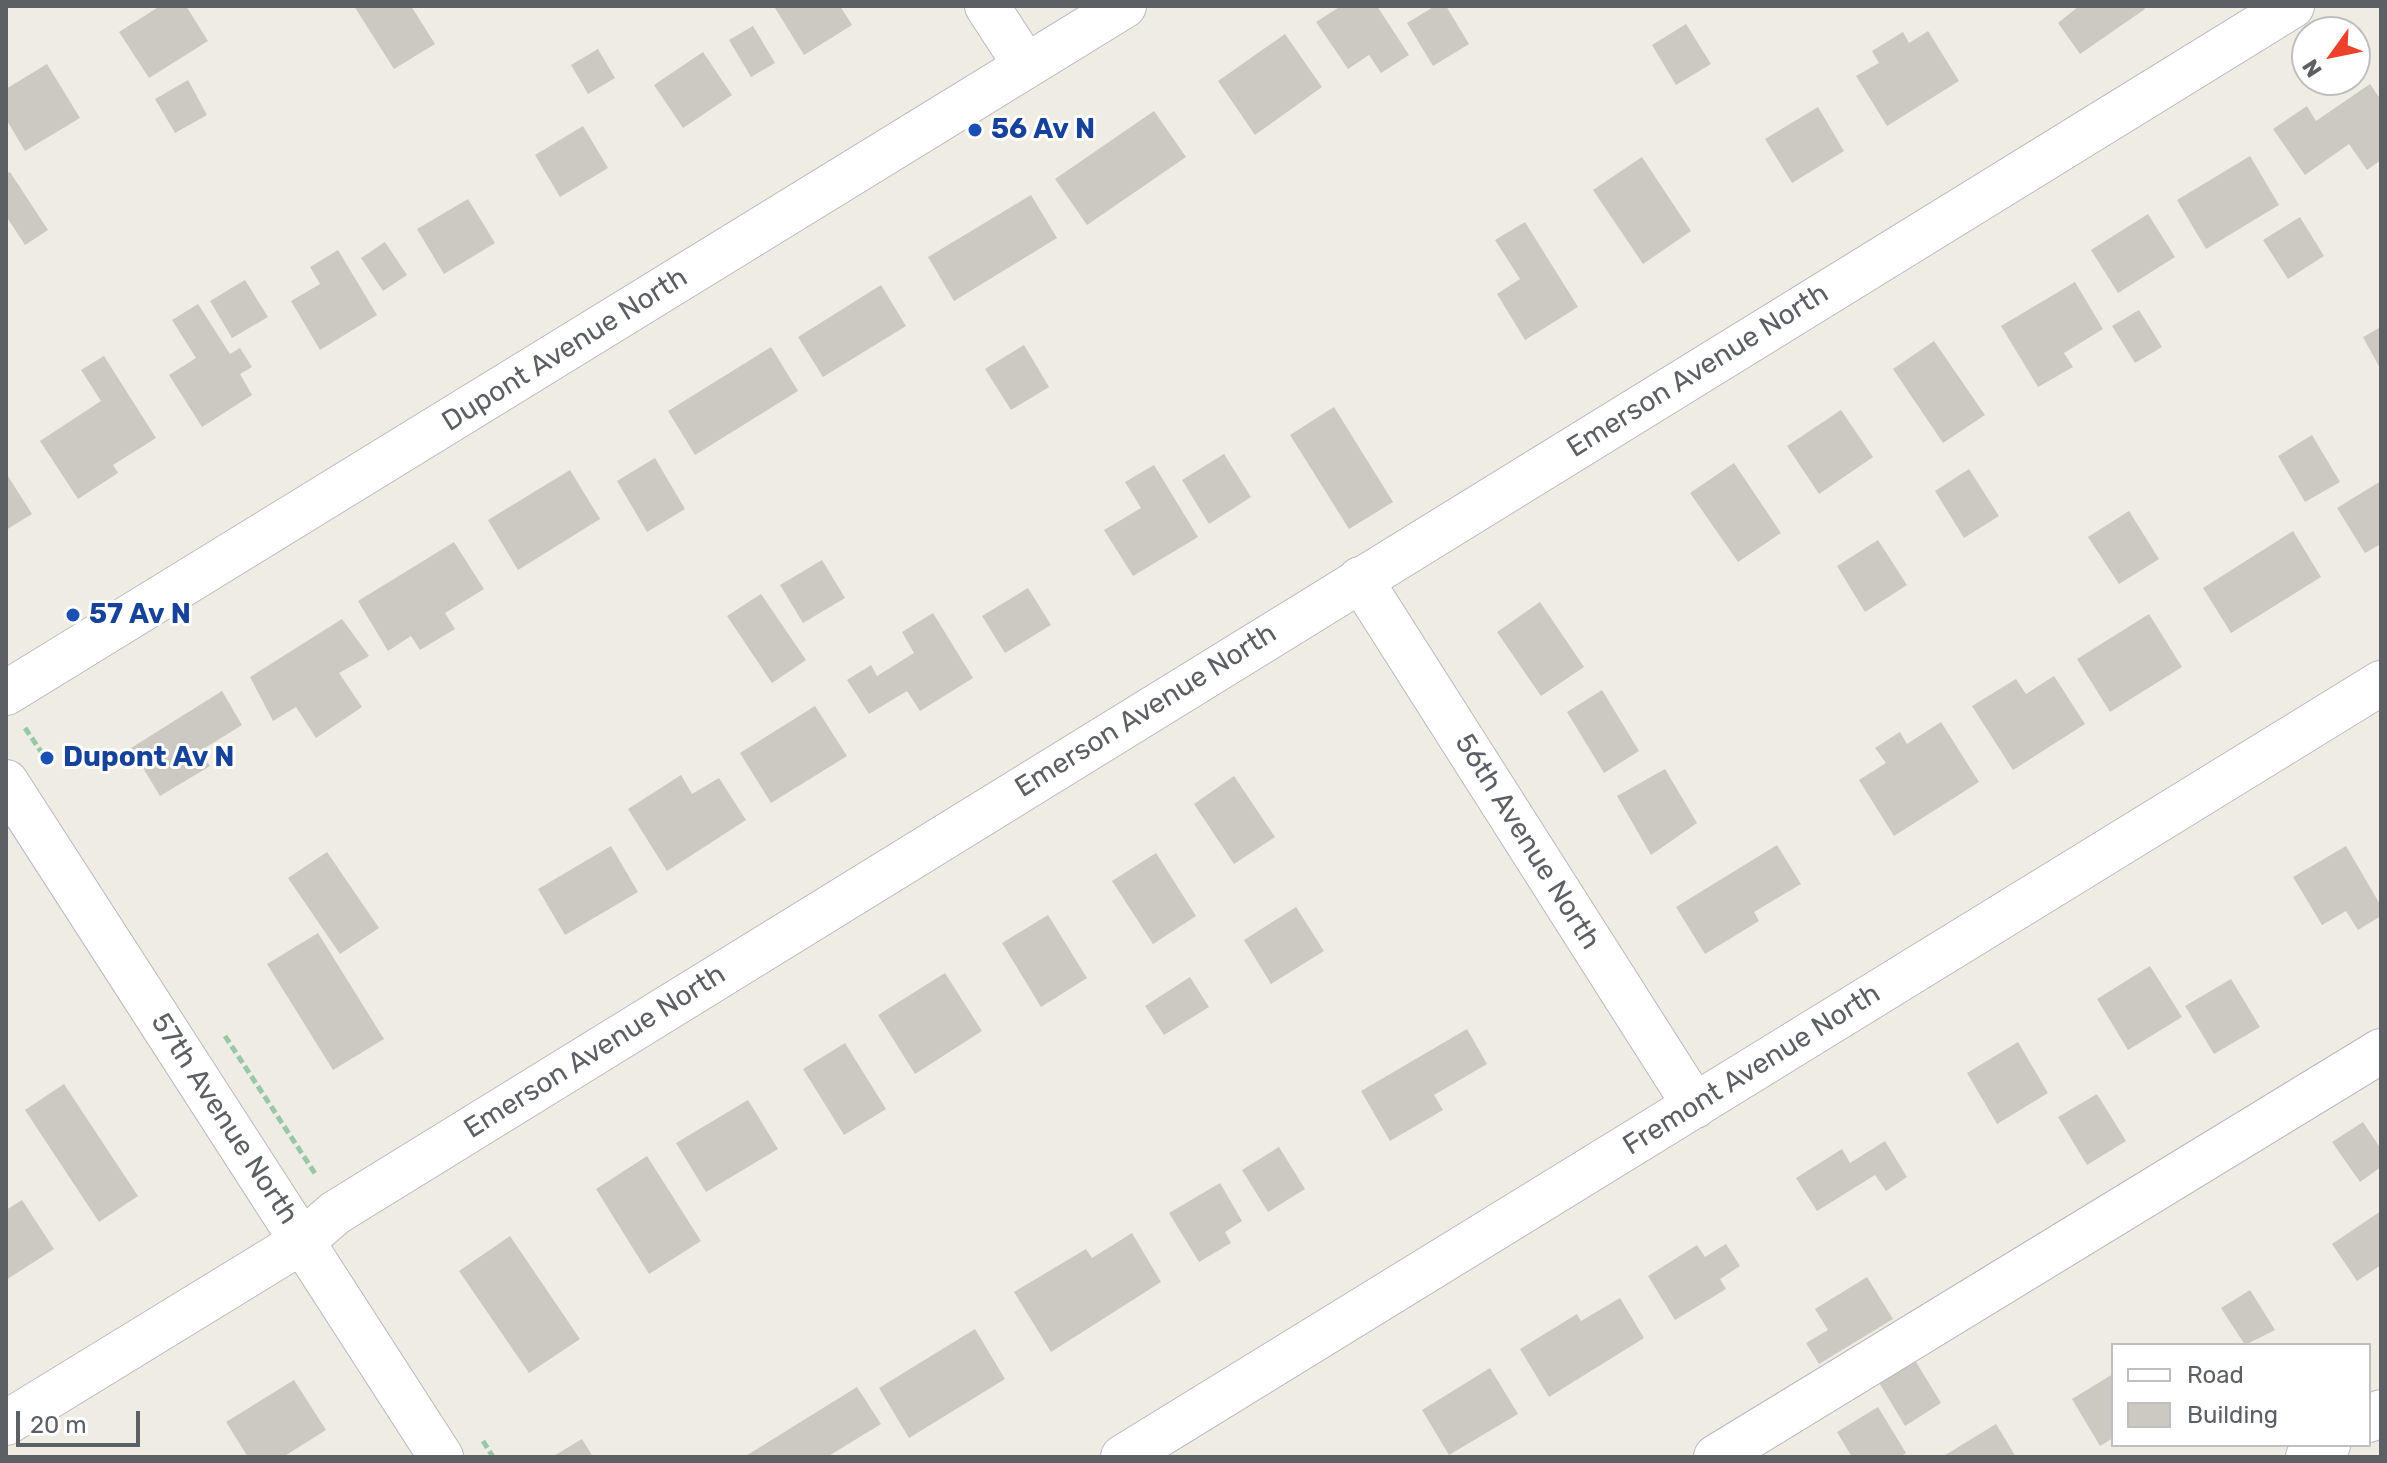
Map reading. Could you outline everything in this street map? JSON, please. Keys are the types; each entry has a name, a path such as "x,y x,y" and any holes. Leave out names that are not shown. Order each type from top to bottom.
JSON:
{"street":[{"path":"987,6 1026,66"},
{"name":"Dupont Avenue North","path":"6,693 1124,6"},
{"name":"Emerson Avenue North","path":"6,1423 303,1241 335,1213 2292,6"},
{"name":"56th Avenue North","path":"1360,579 1695,1106"},
{"name":"Fremont Avenue North","path":"1123,1457 2381,683"},
{"name":"57th Avenue North","path":"6,782 441,1457"},
{"path":"1716,1457 2381,1051"}],"building":[{"path":"160,6 186,6 208,41 149,78 119,32"},
{"path":"354,6 411,6 435,44 394,69"},
{"path":"840,6 852,25 804,55 775,8"},
{"path":"1341,6 1377,6 1409,55 1381,73 1369,55 1348,69 1316,22"},
{"path":"1435,6 1446,6 1469,44 1433,66 1407,23"},
{"path":"2079,6 2143,6 2145,9 2080,54 2058,23"},
{"path":"1686,24 1711,64 1676,85 1652,45"},
{"path":"753,26 775,63 751,77 729,40"},
{"path":"1928,31 1959,81 1887,126 1856,76 1879,63 1872,51 1903,32 1909,43"},
{"path":"1285,34 1322,87 1255,135 1218,81"},
{"path":"598,49 615,78 588,94 571,65"},
{"path":"703,52 732,95 683,128 654,85"},
{"path":"47,64 80,118 25,151 6,119 6,89"},
{"path":"188,80 207,115 175,133 155,99"},
{"path":"2371,85 2381,100 2381,160 2367,170 2349,144 2305,175 2273,129 2307,106 2316,121 2352,96 2371,96"},
{"path":"1818,107 1844,151 1792,183 1765,139"},
{"path":"1154,111 1186,157 1087,225 1055,179"},
{"path":"583,126 608,168 560,197 535,155"},
{"path":"2250,156 2279,205 2206,249 2177,200"},
{"path":"1642,157 1691,231 1643,264 1593,190"},
{"path":"10,172 48,230 25,245 6,216 6,174"},
{"path":"1031,195 1057,238 954,301 928,257"},
{"path":"468,199 495,243 444,274 417,229"},
{"path":"2148,214 2175,257 2118,293 2091,250"},
{"path":"2300,217 2324,256 2288,279 2263,240"},
{"path":"1525,222 1578,307 1525,340 1497,294 1520,279 1495,240"},
{"path":"385,242 407,275 383,291 361,258"},
{"path":"338,250 377,315 320,350 291,301 320,284 310,267"},
{"path":"245,280 268,317 232,338 210,301"},
{"path":"2075,282 2103,329 2064,353 2073,367 2038,387 2001,326"},
{"path":"881,285 906,326 823,377 798,337"},
{"path":"198,304 230,354 240,348 252,367 240,374 252,395 202,427 169,375 196,358 172,320"},
{"path":"2139,310 2162,347 2135,363 2112,326"},
{"path":"2381,327 2381,370 2363,337"},
{"path":"1934,341 1985,415 1943,443 1893,369"},
{"path":"1024,345 1049,387 1011,410 985,369"},
{"path":"771,347 798,391 695,455 668,411"},
{"path":"104,356 156,438 113,465 118,473 78,499 40,441 101,401 81,370"},
{"path":"1334,407 1393,502 1349,529 1290,435"},
{"path":"1841,410 1873,457 1819,494 1787,446"},
{"path":"2312,435 2340,482 2305,502 2278,456"},
{"path":"1224,454 1251,497 1209,524 1182,480"},
{"path":"655,458 685,509 647,532 617,481"},
{"path":"1734,463 1781,533 1738,562 1690,493"},
{"path":"1154,465 1198,537 1133,576 1104,530 1141,508 1125,482"},
{"path":"1969,469 1999,516 1964,538 1935,491"},
{"path":"570,470 600,519 518,570 488,520"},
{"path":"6,473 32,514 6,530"},
{"path":"2381,481 2381,544 2365,553 2337,508"},
{"path":"2129,511 2159,559 2119,584 2088,537"},
{"path":"2293,531 2321,577 2231,633 2203,588"},
{"path":"1878,540 1907,585 1865,612 1837,566"},
{"path":"454,542 484,589 445,613 455,629 420,650 411,636 388,651 358,601"},
{"path":"822,560 845,598 803,623 780,585"},
{"path":"1028,588 1051,625 1005,653 982,616"},
{"path":"761,594 806,660 772,683 727,616"},
{"path":"1540,602 1584,667 1541,696 1497,632"},
{"path":"933,613 973,678 920,711 907,691 869,714 847,680 871,665 877,676 914,653 902,632"},
{"path":"2149,614 2182,667 2110,712 2077,659"},
{"path":"342,619 369,656 339,673 362,707 316,738 296,707 273,721 250,677"},
{"path":"2054,676 2085,724 2013,770 1972,706 2016,679 2026,694"},
{"path":"1602,690 1639,751 1604,773 1567,712"},
{"path":"222,691 242,725 200,751 210,766 160,796 131,748"},
{"path":"815,706 847,756 771,803 740,753"},
{"path":"1941,722 1979,782 1894,836 1859,780 1886,763 1875,748 1900,732 1907,744"},
{"path":"1665,769 1697,823 1651,855 1617,796"},
{"path":"681,775 692,794 719,778 746,820 667,871 628,809"},
{"path":"1234,776 1275,837 1234,864 1194,804"},
{"path":"1777,845 1801,884 1754,912 1759,921 1705,954 1676,907"},
{"path":"611,846 638,892 565,935 538,889"},
{"path":"2346,846 2381,906 2381,916 2358,930 2346,911 2322,925 2293,877"},
{"path":"327,852 379,928 340,954 288,878"},
{"path":"1156,853 1196,916 1153,944 1112,881"},
{"path":"1296,907 1324,951 1271,984 1244,940"},
{"path":"1048,915 1087,978 1041,1007 1002,943"},
{"path":"318,933 384,1039 333,1070 267,964"},
{"path":"2150,966 2182,1017 2128,1050 2097,999"},
{"path":"945,973 982,1031 915,1074 878,1015"},
{"path":"1190,977 1209,1007 1164,1035 1145,1006"},
{"path":"2231,979 2260,1027 2214,1054 2185,1006"},
{"path":"1467,1029 1487,1064 1434,1095 1443,1110 1390,1141 1361,1091"},
{"path":"2018,1042 2048,1093 1997,1124 1967,1073"},
{"path":"845,1043 886,1109 844,1135 803,1069"},
{"path":"64,1084 138,1196 99,1222 25,1110"},
{"path":"2097,1094 2126,1141 2087,1165 2058,1117"},
{"path":"748,1100 778,1149 706,1192 676,1143"},
{"path":"2363,1122 2381,1149 2381,1167 2360,1182 2332,1142"},
{"path":"1885,1141 1907,1177 1886,1191 1875,1175 1817,1211 1796,1178 1842,1149 1850,1163"},
{"path":"1279,1147 1305,1189 1268,1212 1242,1170"},
{"path":"647,1156 701,1241 649,1274 596,1189"},
{"path":"1220,1183 1242,1221 1225,1232 1231,1243 1199,1262 1169,1213"},
{"path":"22,1200 54,1249 6,1280 6,1210"},
{"path":"2381,1211 2381,1265 2357,1281 2332,1244"},
{"path":"1132,1233 1161,1282 1051,1352 1014,1292 1086,1249 1092,1258"},
{"path":"510,1236 580,1339 529,1373 459,1271"},
{"path":"1726,1244 1740,1266 1720,1279 1726,1289 1675,1320 1648,1276 1697,1245 1705,1257"},
{"path":"1867,1277 1893,1319 1819,1364 1806,1343 1828,1330 1815,1309"},
{"path":"2250,1290 2275,1330 2244,1343 2221,1308"},
{"path":"1620,1298 1644,1338 1549,1397 1520,1349 1577,1314 1581,1321"},
{"path":"975,1329 1005,1379 909,1438 879,1388"},
{"path":"1910,1352 1941,1403 1905,1426 1874,1374"},
{"path":"1490,1368 1518,1414 1449,1455 1422,1410"},
{"path":"2111,1375 2111,1439 2100,1446 2072,1399"},
{"path":"294,1380 326,1430 283,1457 248,1457 226,1422"},
{"path":"857,1387 881,1424 827,1457 744,1457"},
{"path":"1878,1407 1906,1453 1900,1457 1852,1457 1837,1432"},
{"path":"1996,1424 2016,1457 1942,1457"},
{"path":"582,1439 593,1457 552,1457"}],"place":[{"name":"56 Av N","path":"975,130"},
{"name":"57 Av N","path":"73,615"},
{"name":"Dupont Av N","path":"47,758"}]}
